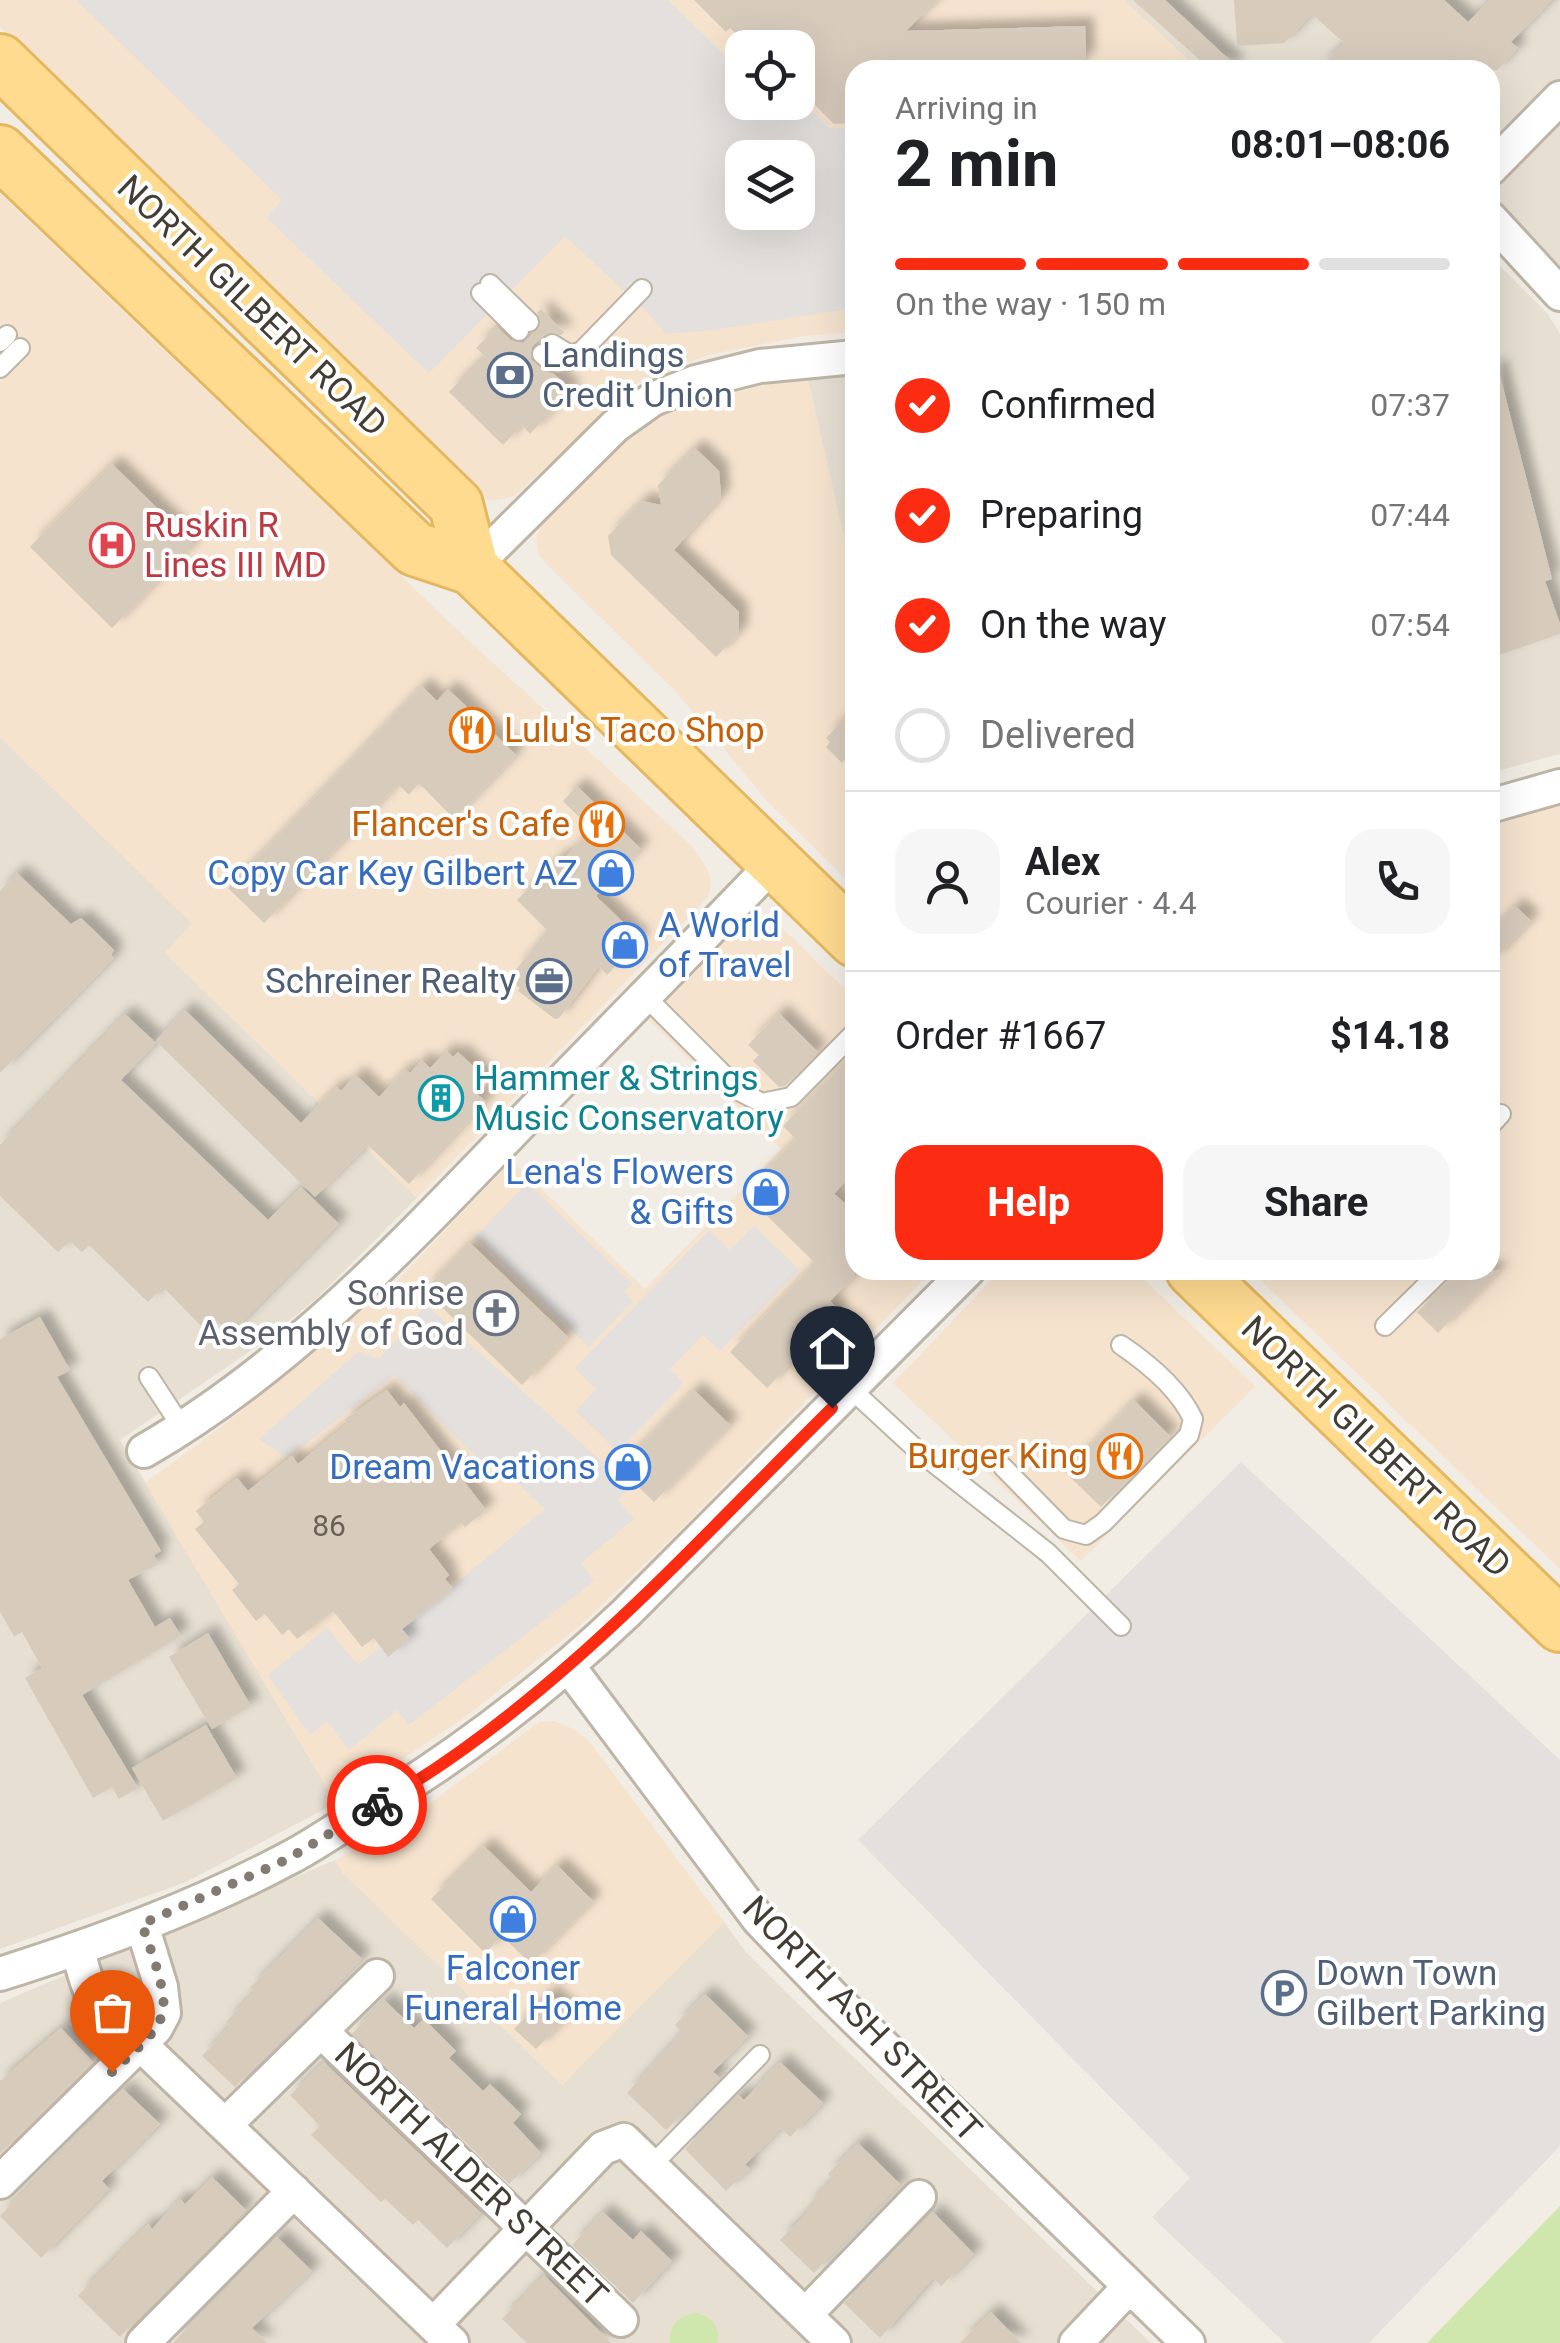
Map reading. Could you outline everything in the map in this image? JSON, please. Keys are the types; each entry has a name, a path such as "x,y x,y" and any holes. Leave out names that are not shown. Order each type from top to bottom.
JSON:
{"main road":[{"name":"NORTH GILBERT ROAD","path":"0,61 456,505 472,568"},
{"path":"0,102 16,118 76,136"},
{"name":"NORTH GILBERT ROAD","path":"0,152 416,549 472,568 845,930"},
{"name":"NORTH GILBERT ROAD","path":"1203,1280 1560,1625"}],"street":[{"path":"1500,159 1560,98"},
{"path":"1500,229 1560,294"},
{"path":"472,568 615,426 652,399 696,382 760,366 845,358"},
{"path":"1500,803 1560,786"},
{"path":"144,1452 183,1429 279,1359 359,1288 775,862"},
{"path":"0,1974 78,1950 286,1860 465,1747 569,1667 958,1280"},
{"name":"NORTH ASH STREET","path":"569,1667 758,1920 1188,2343"},
{"path":"0,2182 156,2028 164,2013 161,1987 142,1924"},
{"path":"78,1950 90,1997 118,2029 140,2044 444,2337 526,2228 602,2148 624,2140 834,2343"},
{"path":"225,2125 377,1976"},
{"name":"NORTH ALDER STREET","path":"321,2031 621,2320"},
{"path":"143,2343 294,2191"},
{"path":"805,2315 919,2197"},
{"path":"1076,2343 1129,2286"}],"lane":[{"path":"485,288 524,326"},
{"path":"547,349 550,362 562,364 574,359 642,289"},
{"path":"0,368 9,342"},
{"path":"646,997 741,1092 762,1104 792,1096 845,1042"},
{"path":"1386,1326 1432,1280"},
{"path":"1003,1468 1064,1529 1086,1535 1103,1523 1188,1435 1194,1419 1186,1405 1144,1360 1121,1345"},
{"path":"149,1377 183,1429"},
{"path":"851,1388 916,1449 1048,1553 1121,1626"},
{"path":"650,2167 760,2055"}],"shaded area":[{"path":"0,0 1124,0 1188,60 845,60 845,333 804,336 708,355 639,382 513,497 490,501 479,496 0,27"},
{"path":"76,0 668,0 725,56 725,120 815,120 815,114 829,128 845,128 845,310 665,334 650,315 565,236 429,373 267,218 282,200"},
{"path":"1124,0 1560,0 1560,265 1500,206 1500,60 1188,60"},
{"path":"0,194 465,637 693,847 709,872 708,897 417,1198 165,953 192,923 0,737"},
{"path":"1500,266 1547,313 1560,334 1560,754 1500,770"},
{"path":"845,372 845,543 807,375"},
{"path":"807,375 845,543 845,878 769,803 678,694 540,557 536,537 543,523 617,446 665,410"},
{"path":"0,737 193,924 165,953 417,1198 316,1299 256,1347 120,1440 336,1803 186,1882 0,1949"},
{"path":"1560,805 1560,1569 1260,1280 1500,1280 1500,824"},
{"path":"757,915 773,919 845,989 845,1280 923,1280 679,1531 582,1624 464,1718 336,1803 145,1483 233,1418 393,1285 512,1161 645,1289 781,1149 649,1020 743,923"},
{"path":"527,1183 632,1284 624,1291 633,1301 589,1347 475,1237"},
{"path":"754,1226 799,1270 720,1351 703,1335 670,1369 684,1383 618,1452 576,1411 596,1389 575,1368 709,1230 730,1250"},
{"path":"991,1280 1144,1280 1255,1386 1081,1561 893,1383"},
{"path":"426,1305 630,1487 618,1500 634,1519 581,1563 594,1581 409,1725 397,1710 349,1750 327,1721 310,1735 268,1675 327,1628 358,1665 545,1509 491,1458 484,1465 395,1375 287,1458 259,1439 358,1352 379,1359"},
{"name":"Down Town Gilbert Parking","path":"1241,1462 1560,1760 1560,2146 1369,2343 1285,2343 1152,2217 1190,2178 858,1840"},
{"path":"554,1721 576,1730 593,1746 724,1922 562,2085 335,1861 432,1802 539,1722"},
{"path":"335,1860 343,1873 562,2085 724,1922 745,1951 791,1997 1151,2343 0,2343 0,2003"}],"green space":[{"path":"1560,2206 1560,2343 1427,2343"},
{"path":"696,2313 714,2323 718,2343 670,2343 676,2322"}],"building":[{"path":"694,0 937,0 906,31 1085,26 1086,60 845,60 845,123 834,124 815,105 815,30 725,31"},
{"path":"1133,0 1165,0 1230,60 1200,60"},
{"path":"1234,0 1444,0 1468,22 1490,0 1552,0 1511,42 1518,48 1500,67 1500,60 1328,60 1344,43 1312,14 1284,43 1237,46"},
{"name":"Landings Credit Union","path":"541,309 564,332 545,334 532,347 531,359 572,391 530,434 522,425 503,445 449,392 485,356 476,348 497,327 511,340 523,343 541,326 537,313"},
{"path":"1500,376 1552,579 1545,581 1560,634 1500,655"},
{"path":"695,448 719,471 721,497 674,550 739,612 739,633 716,657 611,555 608,536 642,501 661,505 658,485"},
{"name":"Ruskin R Lines III MD","path":"112,464 194,544 112,628 30,547"},
{"path":"422,686 437,701 448,689 516,755 454,819 419,783 409,795 398,784 264,923 228,888"},
{"path":"845,718 842,763 826,747 830,742 826,738"},
{"path":"577,786 641,849 596,896 641,940 607,975 599,966 555,1019 518,991 520,988 515,984 521,976 515,971 547,930 517,900 592,830 563,801"},
{"path":"17,873 71,924 81,918 114,950 114,958 0,1073 0,891"},
{"path":"1515,906 1531,921 1500,954 1500,922"},
{"path":"185,1010 301,1123 336,1087 341,1091 356,1075 379,1097 405,1070 410,1073 422,1060 430,1068 447,1051 453,1057 458,1052 489,1081 477,1094 486,1102 409,1184 368,1145 315,1197 156,1041"},
{"path":"779,1013 818,1052 785,1086 779,1087 753,1061 759,1055 748,1045"},
{"path":"125,1014 156,1043 121,1080 268,1220 301,1187 339,1224 230,1334 217,1321 207,1332 163,1287 148,1302 89,1245 82,1252 70,1241 58,1252 0,1196 0,1145"},
{"path":"845,1062 845,1181 834,1194 845,1203 845,1280 851,1280 830,1301 840,1311 767,1388 730,1352 815,1263 744,1193 796,1139 783,1126"},
{"name":"Sonrise Assembly of God","path":"470,1243 568,1337 522,1385 424,1290"},
{"path":"1450,1280 1490,1280 1438,1333 1417,1312"},
{"path":"40,1317 70,1370 57,1377 161,1551 154,1555 158,1564 128,1580 155,1627 170,1618 181,1636 82,1695 138,1788 119,1799 112,1787 93,1798 25,1678 42,1668 22,1632 14,1636 0,1612 0,1339"},
{"path":"387,1390 400,1407 404,1403 486,1510 465,1527 461,1523 429,1549 449,1575 445,1579 453,1589 402,1629 410,1639 388,1657 374,1638 362,1647 333,1611 297,1639 289,1629 282,1635 265,1614 256,1621 232,1590 239,1584 195,1529 204,1522 196,1511 237,1478 248,1491 292,1456 298,1464 347,1424 344,1420"},
{"path":"694,1390 730,1425 654,1502 619,1468"},
{"name":"Burger King","path":"1134,1400 1170,1436 1101,1507 1065,1472"},
{"path":"208,1633 251,1706 212,1729 169,1657"},
{"path":"206,1725 237,1778 163,1821 132,1768"},
{"name":"Falconer Funeral Home","path":"484,1846 531,1892 557,1865 593,1901 531,1964 502,1936 485,1953 431,1899"},
{"path":"318,1918 362,1959 235,2087 202,2056 254,1992 250,1988"},
{"path":"549,1993 571,2014 536,2049 514,2029"},
{"path":"705,1994 748,2036 713,2072 720,2078 666,2130 627,2093 682,2033 675,2025"},
{"path":"384,2000 414,2028 424,2019 456,2051 449,2058 483,2091 490,2084 521,2114 513,2123 541,2153 509,2184 352,2034"},
{"path":"61,2028 93,2062 0,2154 0,2081"},
{"path":"324,2062 481,2213 447,2248 418,2220 413,2225 385,2199 381,2202 311,2135 320,2126 290,2095"},
{"path":"780,2062 823,2103 790,2137 781,2128 745,2165 750,2169 726,2191 685,2149 738,2095 744,2100"},
{"path":"123,2089 160,2124 102,2181 109,2189 41,2258 0,2216"},
{"path":"858,2143 900,2184 814,2273 780,2240 809,2211 806,2208 833,2179 828,2174"},
{"path":"212,2177 246,2210 120,2337 78,2296 148,2224 152,2229 180,2199 185,2204"},
{"path":"603,2212 633,2240 641,2231 672,2261 633,2303 572,2245"},
{"path":"933,2212 974,2254 941,2286 933,2278 880,2338 844,2303"},
{"path":"277,2237 312,2271 252,2328 267,2343 173,2343"},
{"path":"544,2275 611,2343 527,2343 502,2319"},
{"path":"991,2312 1021,2343 960,2343"}],"way so far":[{"path":"112,2072 156,2028 164,2013 161,1987 142,1924 286,1860 377,1805"}],"place":[{"name":"Landings Credit Union","path":"510,375"},
{"name":"Ruskin R Lines III MD","path":"112,545"},
{"name":"Lulu's Taco Shop","path":"472,730"},
{"name":"Flancer's Cafe","path":"602,824"},
{"name":"Copy Car Key Gilbert AZ","path":"611,873"},
{"name":"A World of Travel","path":"625,945"},
{"name":"Schreiner Realty","path":"549,981"},
{"name":"Hammer & Strings Music Conservatory","path":"441,1098"},
{"name":"Lena's Flowers & Gifts","path":"766,1192"},
{"name":"Sonrise Assembly of God","path":"496,1313"},
{"name":"Burger King","path":"1120,1456"},
{"name":"Dream Vacations","path":"628,1467"},
{"name":"Falconer Funeral Home","path":"513,1919"},
{"name":"Down Town Gilbert Parking","path":"1284,1993"}],"route":[{"path":"377,1805 465,1747 569,1667 832,1408"}]}
